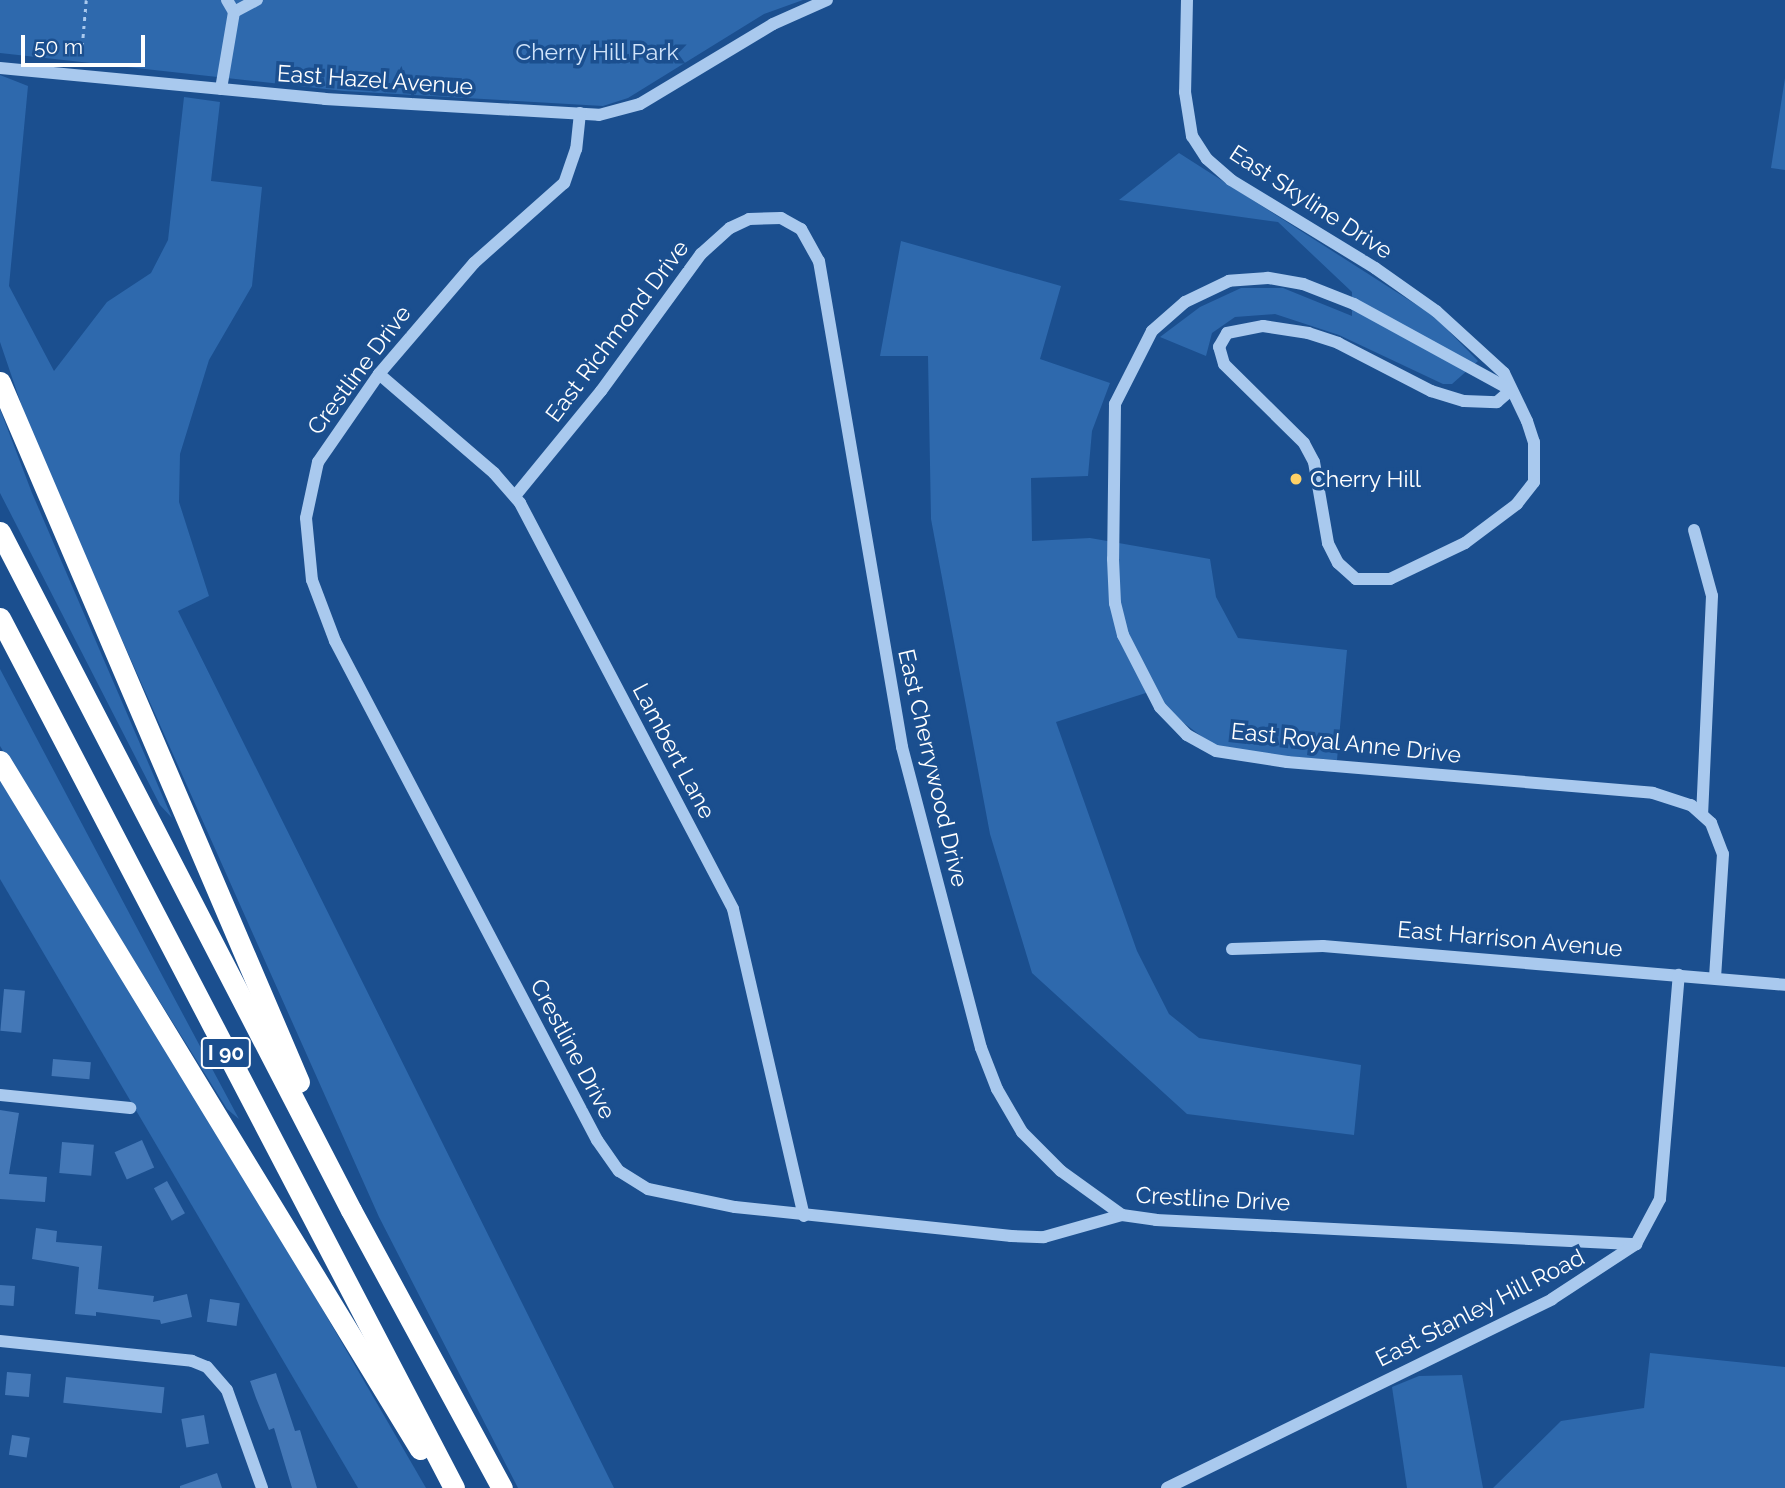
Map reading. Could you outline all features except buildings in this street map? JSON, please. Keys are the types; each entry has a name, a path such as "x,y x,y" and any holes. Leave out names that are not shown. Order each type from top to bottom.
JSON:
{"highway":[{"path":"0,382 351,1210"},
{"name":"I 90","path":"0,532 351,1210 502,1488"},
{"name":"I 90","path":"0,618 454,1488"},
{"name":"I 90","path":"0,761 444,1488"}],"street":[{"path":"221,89 231,6 257,0"},
{"path":"580,113 609,114 640,104 774,24 827,0"},
{"name":"East Skyline Drive","path":"1187,0 1185,92 1192,136 1207,159 1231,180 1375,268 1436,311 1504,373 1527,421 1537,462 1534,482 1517,504 1465,543 1406,574 1371,582 1356,579 1338,563 1328,543 1320,482 1304,443 1237,380 1224,364 1219,347 1234,329 1280,327 1338,343 1447,397 1497,402 1511,390"},
{"name":"East Hazel Avenue","path":"0,68 221,89 580,113"},
{"name":"Crestline Drive","path":"580,113 576,149 564,183 474,263 379,374 330,442 308,496 308,558 335,640 607,1158 625,1176 648,1189 804,1216 1044,1237 1122,1215 1636,1244"},
{"name":"East Richmond Drive","path":"515,496 601,391 701,254 730,228 769,217"},
{"name":"East Cherrywood Drive","path":"769,217 801,229 819,261 902,747 981,1048 997,1088 1022,1132 1061,1171 1122,1215"},
{"name":"East Royal Anne Drive","path":"1511,390 1354,304 1303,284 1268,278 1229,281 1185,302 1152,331 1115,404 1115,603 1123,635 1144,682 1187,735 1230,755 1653,793 1676,798 1702,813"},
{"name":"Lambert Lane","path":"379,374 515,496 733,909 804,1216"},
{"path":"1694,530 1712,596 1702,813 1723,854 1715,978"},
{"name":"East Harrison Avenue","path":"1232,948 1323,946 1785,985"},
{"name":"East Stanley Hill Road","path":"1167,1488 1552,1298 1636,1244 1660,1199 1679,975"},
{"path":"0,1096 130,1108"},
{"path":"0,1341 192,1361 214,1371 227,1391 262,1488"}],"path":[{"path":"82,46 86,0"}],"green space":[{"name":"Cherry Hill Park","path":"0,0 803,0 764,14 628,98 603,106 344,91 0,53"},
{"path":"0,75 28,86 9,286 54,371 107,302 151,273 168,240 184,97 220,102 211,181 262,187 252,286 209,360 180,454 179,502 209,596 178,611 614,1488 518,1488 379,1217 34,442 0,342"},
{"path":"1785,78 1785,170 1771,168"},
{"path":"1179,153 1434,316 1478,361 1452,384 1443,384 1339,335 1275,314 1235,317 1212,333 1206,356 1160,337 1200,307 1241,288 1283,288 1352,316 1352,292 1278,222 1119,200"},
{"path":"901,241 1061,286 1040,359 1110,383 1092,431 1088,476 1031,478 1032,541 1090,538 1210,559 1216,597 1238,638 1347,650 1337,760 1235,752 1209,742 1168,711 1155,690 1056,722 1137,951 1169,1014 1199,1038 1361,1065 1354,1135 1187,1114 1032,973 990,834 931,519 928,356 880,356"},
{"path":"0,409 32,493 172,818 160,805 0,493"},
{"path":"0,669 239,1119 227,1109 0,746"},
{"path":"0,780 276,1229 426,1488 358,1488 0,879"},
{"path":"1650,1353 1785,1367 1785,1488 1493,1488 1561,1421 1644,1408"},
{"path":"1462,1375 1483,1488 1407,1488 1392,1387 1419,1376"}],"place":[{"name":"Cherry Hill","path":"1296,479"}]}
